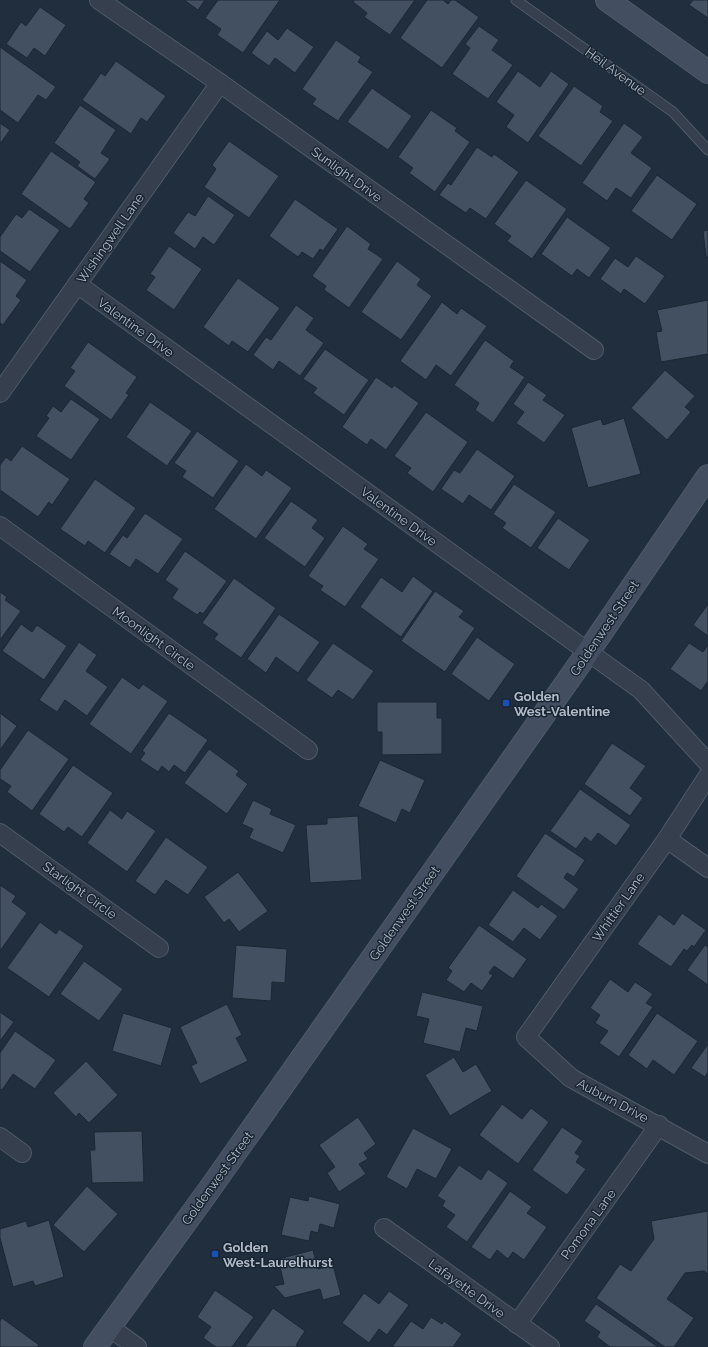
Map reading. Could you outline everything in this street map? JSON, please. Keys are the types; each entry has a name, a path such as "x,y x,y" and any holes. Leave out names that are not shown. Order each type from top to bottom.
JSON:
{"main road":[{"path":"607,0 708,72"},
{"name":"Goldenwest Street","path":"95,1347 209,1190 588,652 708,476"}],"street":[{"name":"Sunlight Drive","path":"99,0 220,83 594,350"},
{"name":"Wishingwell Lane","path":"0,393 220,83"},
{"name":"Valentine Drive","path":"77,284 641,690 708,763"},
{"name":"Moonlight Circle","path":"0,526 308,750"},
{"name":"Whittier Lane","path":"526,1037 667,839 708,776"},
{"name":"Starlight Circle","path":"0,833 159,948"},
{"path":"667,839 708,868"},
{"name":"Auburn Drive","path":"526,1037 571,1078 659,1125 708,1154"},
{"name":"Pomona Lane","path":"517,1324 659,1125"},
{"path":"0,1137 22,1153"},
{"name":"Lafayette Drive","path":"384,1228 550,1347"},
{"path":"109,1326 137,1347"}],"lane":[{"name":"Heil Avenue","path":"516,0 673,112 708,150"}],"building":[{"path":"184,0 205,0 198,10"},
{"path":"218,0 280,0 243,53 217,35 221,29 205,18"},
{"path":"354,0 415,0 390,35 364,17 367,13 353,2"},
{"path":"427,0 443,0 448,4 451,0 455,0 479,17 442,68 400,38"},
{"path":"693,0 708,0 708,18 689,5"},
{"path":"40,7 66,25 45,56 34,48 27,58 6,44 21,22 26,26"},
{"path":"479,26 499,40 492,50 513,65 488,99 452,74 470,48 465,44"},
{"path":"287,28 314,47 295,73 275,58 269,66 251,53 267,31 278,40"},
{"path":"336,40 361,57 358,62 373,72 338,121 312,104 316,99 302,89"},
{"path":"0,47 56,87 46,100 38,95 18,123 0,110"},
{"path":"116,61 166,96 147,122 141,118 131,134 82,100 101,73 105,76"},
{"path":"518,71 540,87 551,71 569,84 528,143 506,127 514,115 496,102"},
{"path":"574,86 603,106 600,112 613,121 581,166 538,136"},
{"path":"372,88 412,116 388,150 347,122"},
{"path":"80,105 116,130 101,153 110,159 95,179 77,166 80,162 54,143"},
{"path":"431,110 457,128 455,131 470,142 435,192 409,173 413,168 398,157"},
{"path":"0,123 10,130 0,144"},
{"path":"624,123 643,137 631,153 652,168 631,198 616,188 607,201 582,183"},
{"path":"229,141 279,176 249,218 204,187 216,169 212,165"},
{"path":"477,147 492,157 494,154 519,172 486,219 470,208 466,213 439,195 448,183 451,185"},
{"path":"51,151 96,182 84,199 89,203 70,229 21,194"},
{"path":"657,175 697,204 672,240 631,211"},
{"path":"526,180 567,209 532,259 507,241 511,236 494,224"},
{"path":"208,196 235,215 214,245 203,237 195,249 173,233 188,212 195,216"},
{"path":"295,199 338,229 323,251 320,249 313,259 302,252 298,257 269,236"},
{"path":"29,209 60,230 30,272 0,251 0,237 16,214 22,218"},
{"path":"567,217 611,248 589,278 577,269 572,276 541,254"},
{"path":"347,226 371,244 368,249 383,259 349,308 324,290 326,286 312,276"},
{"path":"708,230 708,257 706,257 703,231"},
{"path":"169,246 202,269 174,310 146,290 155,277 150,274"},
{"path":"636,256 665,276 645,304 624,289 621,294 600,279 615,258 628,267"},
{"path":"0,261 27,280 16,296 21,300 3,325 0,323"},
{"path":"397,261 421,279 417,285 432,296 401,340 361,312"},
{"path":"238,278 280,308 248,352 232,341 229,346 203,327"},
{"path":"708,300 708,354 661,362 656,332 662,331 657,310"},
{"path":"442,302 457,314 461,308 487,326 451,376 436,365 426,380 400,361"},
{"path":"296,305 314,318 306,330 324,343 300,376 279,361 273,370 253,355 266,337 271,340"},
{"path":"485,340 514,361 510,367 525,377 493,423 475,410 479,403 454,385"},
{"path":"88,342 137,377 126,393 129,395 111,420 64,386 75,371 70,368"},
{"path":"325,349 369,380 344,415 313,393 317,388 303,379"},
{"path":"665,370 695,396 685,407 691,412 667,440 631,408"},
{"path":"376,377 392,388 394,385 419,403 386,450 371,439 367,445 342,427"},
{"path":"528,382 547,395 543,400 565,415 544,443 516,423 524,412 513,404"},
{"path":"71,399 100,419 71,460 36,436 49,418 46,416 53,406 61,412"},
{"path":"150,402 192,431 167,466 126,437"},
{"path":"426,412 468,442 433,492 407,473 411,468 394,456"},
{"path":"624,418 641,474 588,488 571,428 601,419 603,425"},
{"path":"197,431 239,461 213,498 182,477 186,471 174,463"},
{"path":"22,446 70,479 52,505 49,502 38,517 0,490 0,465 6,457 11,461"},
{"path":"477,449 515,476 491,510 469,495 463,504 441,489 454,470 460,473"},
{"path":"246,464 262,476 266,470 292,488 256,539 214,509"},
{"path":"95,479 136,508 105,553 88,541 85,546 60,529"},
{"path":"514,484 556,512 531,548 502,528 506,523 493,514"},
{"path":"291,501 318,520 312,528 325,538 305,567 264,538"},
{"path":"145,513 183,539 158,574 136,559 130,568 109,554 123,535 127,538"},
{"path":"558,518 590,540 569,570 537,548"},
{"path":"343,526 368,544 364,549 379,559 345,607 320,590 323,586 308,576"},
{"path":"185,551 227,581 203,614 200,612 197,615 172,598 178,589 165,580"},
{"path":"413,576 433,591 401,637 360,607 381,577 402,592"},
{"path":"234,578 276,608 241,658 214,639 218,634 202,623"},
{"path":"435,591 464,611 459,617 475,628 445,672 401,641"},
{"path":"0,592 7,597 5,600 21,611 0,640"},
{"path":"708,604 708,636 693,625"},
{"path":"279,614 320,642 298,673 276,657 266,673 247,659"},
{"path":"21,624 32,632 37,625 67,646 44,680 2,651"},
{"path":"477,637 515,664 489,701 451,674"},
{"path":"79,642 97,655 86,671 108,687 87,716 65,700 57,712 39,700"},
{"path":"333,643 374,671 353,700 338,690 332,698 306,680"},
{"path":"689,643 703,652 708,645 708,681 701,691 670,669"},
{"path":"122,677 139,689 143,684 168,701 131,754 89,724"},
{"path":"377,702 437,702 437,718 442,718 442,754 382,755 382,732 377,732"},
{"path":"0,713 17,726 0,750"},
{"path":"169,713 208,740 185,773 174,765 169,772 162,766 158,772 140,760 145,753 142,751"},
{"path":"28,730 69,759 32,811 7,792 11,786 0,779 0,770"},
{"path":"612,743 646,766 630,788 643,798 630,816 584,784"},
{"path":"209,749 239,771 236,775 248,784 227,814 184,783"},
{"path":"380,760 425,780 410,813 402,809 396,823 358,806"},
{"path":"73,765 113,793 82,837 68,827 64,832 39,814"},
{"path":"580,789 631,825 616,846 598,833 591,842 585,837 576,849 550,831"},
{"path":"253,800 272,809 270,814 296,825 283,853 249,838 253,829 242,824"},
{"path":"110,810 122,819 127,811 156,831 127,872 87,843"},
{"path":"358,816 362,880 310,883 306,825 327,824 327,818"},
{"path":"545,833 585,860 574,877 567,873 564,878 579,889 564,910 516,876"},
{"path":"166,837 208,867 188,895 166,880 155,895 135,881"},
{"path":"238,872 268,911 239,932 229,919 224,923 204,897"},
{"path":"0,885 16,896 12,902 27,913 0,951"},
{"path":"513,890 538,908 541,904 558,916 540,940 524,928 513,942 488,925"},
{"path":"682,913 706,930 694,947 692,945 687,951 684,949 671,967 637,944 659,914 674,925"},
{"path":"40,922 56,934 59,929 84,946 49,997 7,968"},
{"path":"479,925 527,959 513,979 494,966 489,973 493,975 482,991 471,983 464,992 446,980 452,971 448,968"},
{"path":"236,945 287,949 285,983 272,982 271,1001 232,998"},
{"path":"705,945 708,947 708,985 687,970"},
{"path":"84,961 123,989 99,1021 60,994"},
{"path":"610,979 628,992 635,982 653,994 646,1003 653,1007 619,1057 599,1043 608,1031 595,1023 600,1015 590,1008"},
{"path":"422,992 483,1006 477,1031 466,1028 460,1052 423,1043 429,1019 416,1016"},
{"path":"227,1004 242,1035 236,1038 248,1061 200,1084 191,1066 197,1063 180,1027"},
{"path":"0,1012 14,1022 0,1041"},
{"path":"123,1013 172,1028 161,1066 112,1051"},
{"path":"657,1013 698,1041 674,1075 653,1060 647,1069 628,1055"},
{"path":"15,1031 56,1060 35,1089 13,1074 2,1090 0,1089 0,1053"},
{"path":"708,1044 708,1072 705,1077 691,1068"},
{"path":"454,1057 463,1072 476,1064 492,1091 450,1116 425,1075"},
{"path":"86,1061 118,1095 89,1123 79,1113 76,1117 53,1093"},
{"path":"502,1104 522,1119 531,1108 549,1122 518,1164 479,1135"},
{"path":"358,1117 376,1144 364,1153 368,1159 359,1164 366,1174 339,1192 327,1173 335,1167 319,1145"},
{"path":"562,1127 583,1141 575,1153 580,1156 576,1162 586,1169 567,1195 532,1170"},
{"path":"413,1128 452,1149 436,1179 417,1169 407,1189 386,1177"},
{"path":"142,1131 144,1182 92,1183 90,1150 95,1150 94,1132"},
{"path":"459,1165 481,1180 488,1169 508,1183 467,1242 446,1227 455,1215 442,1206 445,1201 437,1196"},
{"path":"87,1186 118,1214 84,1252 53,1225"},
{"path":"510,1191 532,1207 527,1213 547,1227 524,1260 513,1252 508,1259 497,1250 490,1260 471,1247"},
{"path":"309,1196 340,1204 334,1228 320,1224 318,1233 311,1231 309,1241 281,1235 290,1197 308,1201"},
{"path":"708,1211 708,1274 704,1271 685,1273 667,1299 694,1318 674,1347 665,1347 596,1298 620,1264 631,1271 654,1239 651,1221"},
{"path":"49,1220 64,1277 35,1286 33,1281 13,1287 0,1238 0,1229 26,1221 28,1227"},
{"path":"313,1250 318,1269 333,1265 341,1295 323,1300 320,1289 285,1298 274,1286 284,1284 278,1259"},
{"path":"215,1290 254,1317 232,1347 216,1347 203,1338 211,1327 197,1317"},
{"path":"389,1291 409,1305 387,1335 379,1329 369,1343 342,1323 364,1293 379,1304"},
{"path":"596,1304 658,1347 610,1347 597,1337 600,1332 584,1321"},
{"path":"273,1308 305,1331 296,1345 298,1347 245,1347"},
{"path":"431,1317 442,1324 444,1321 462,1334 453,1347 392,1347 411,1321 423,1329"},
{"path":"2,1318 39,1345 37,1347 0,1347 0,1321"}],"place":[{"name":"Golden West-Valentine","path":"506,703"},
{"name":"Golden West-Laurelhurst","path":"215,1254"}]}
